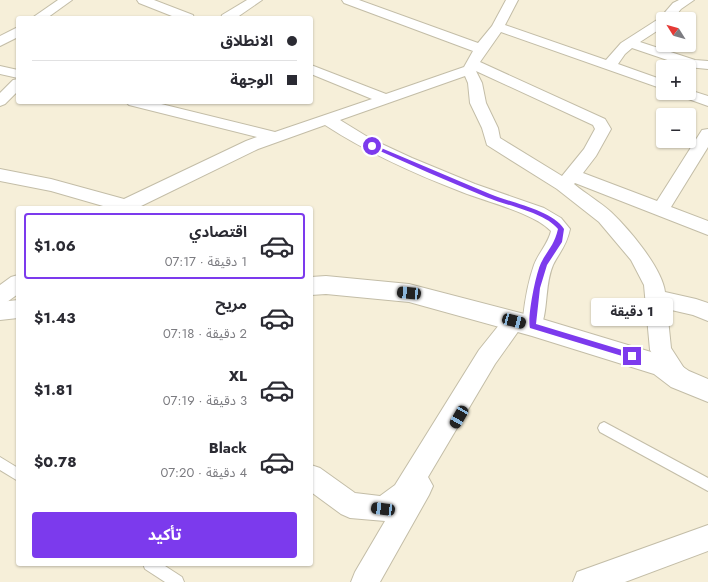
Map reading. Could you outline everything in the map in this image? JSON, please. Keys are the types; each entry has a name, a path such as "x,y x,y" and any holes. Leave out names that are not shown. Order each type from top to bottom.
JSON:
{"street":[{"path":"41,16 66,0"},
{"path":"143,0 183,16"},
{"path":"230,16 256,0"},
{"path":"348,0 481,50"},
{"path":"125,206 252,145 386,99 471,67 481,50 498,27 512,0"},
{"path":"672,12 678,6 688,0"},
{"path":"610,66 617,53 656,26"},
{"path":"498,27 656,82"},
{"path":"0,42 16,32"},
{"path":"630,43 693,64 708,65"},
{"path":"471,67 478,103 490,128 493,141 568,180 661,209 708,228"},
{"path":"471,67 600,122 603,129 590,152 568,180"},
{"path":"0,70 16,74"},
{"path":"313,70 386,99"},
{"path":"0,101 16,85"},
{"path":"696,97 708,101"},
{"path":"142,104 276,137"},
{"path":"327,119 346,133 386,152 490,196 541,215 557,224 561,229 558,242 544,264 537,288 523,323 365,582"},
{"path":"661,209 708,134"},
{"path":"0,175 51,185 120,206"},
{"path":"568,180 605,217 638,255 654,285 661,350 680,379"},
{"path":"0,296 16,284"},
{"path":"313,286 326,285 409,293 523,323 661,366 680,379 708,391"},
{"path":"656,298 696,307 708,312"},
{"path":"0,311 16,309"},
{"path":"313,478 350,505 383,509 404,494 487,357 523,323"},
{"path":"587,582 708,538"}],"lane":[{"path":"604,428 708,485"},
{"path":"0,463 16,474"},
{"path":"153,566 177,582"}],"route":[{"path":"372,146 397,158 490,196 541,215 557,224 561,229 558,242 544,264 537,288 532,326 632,356"}]}
